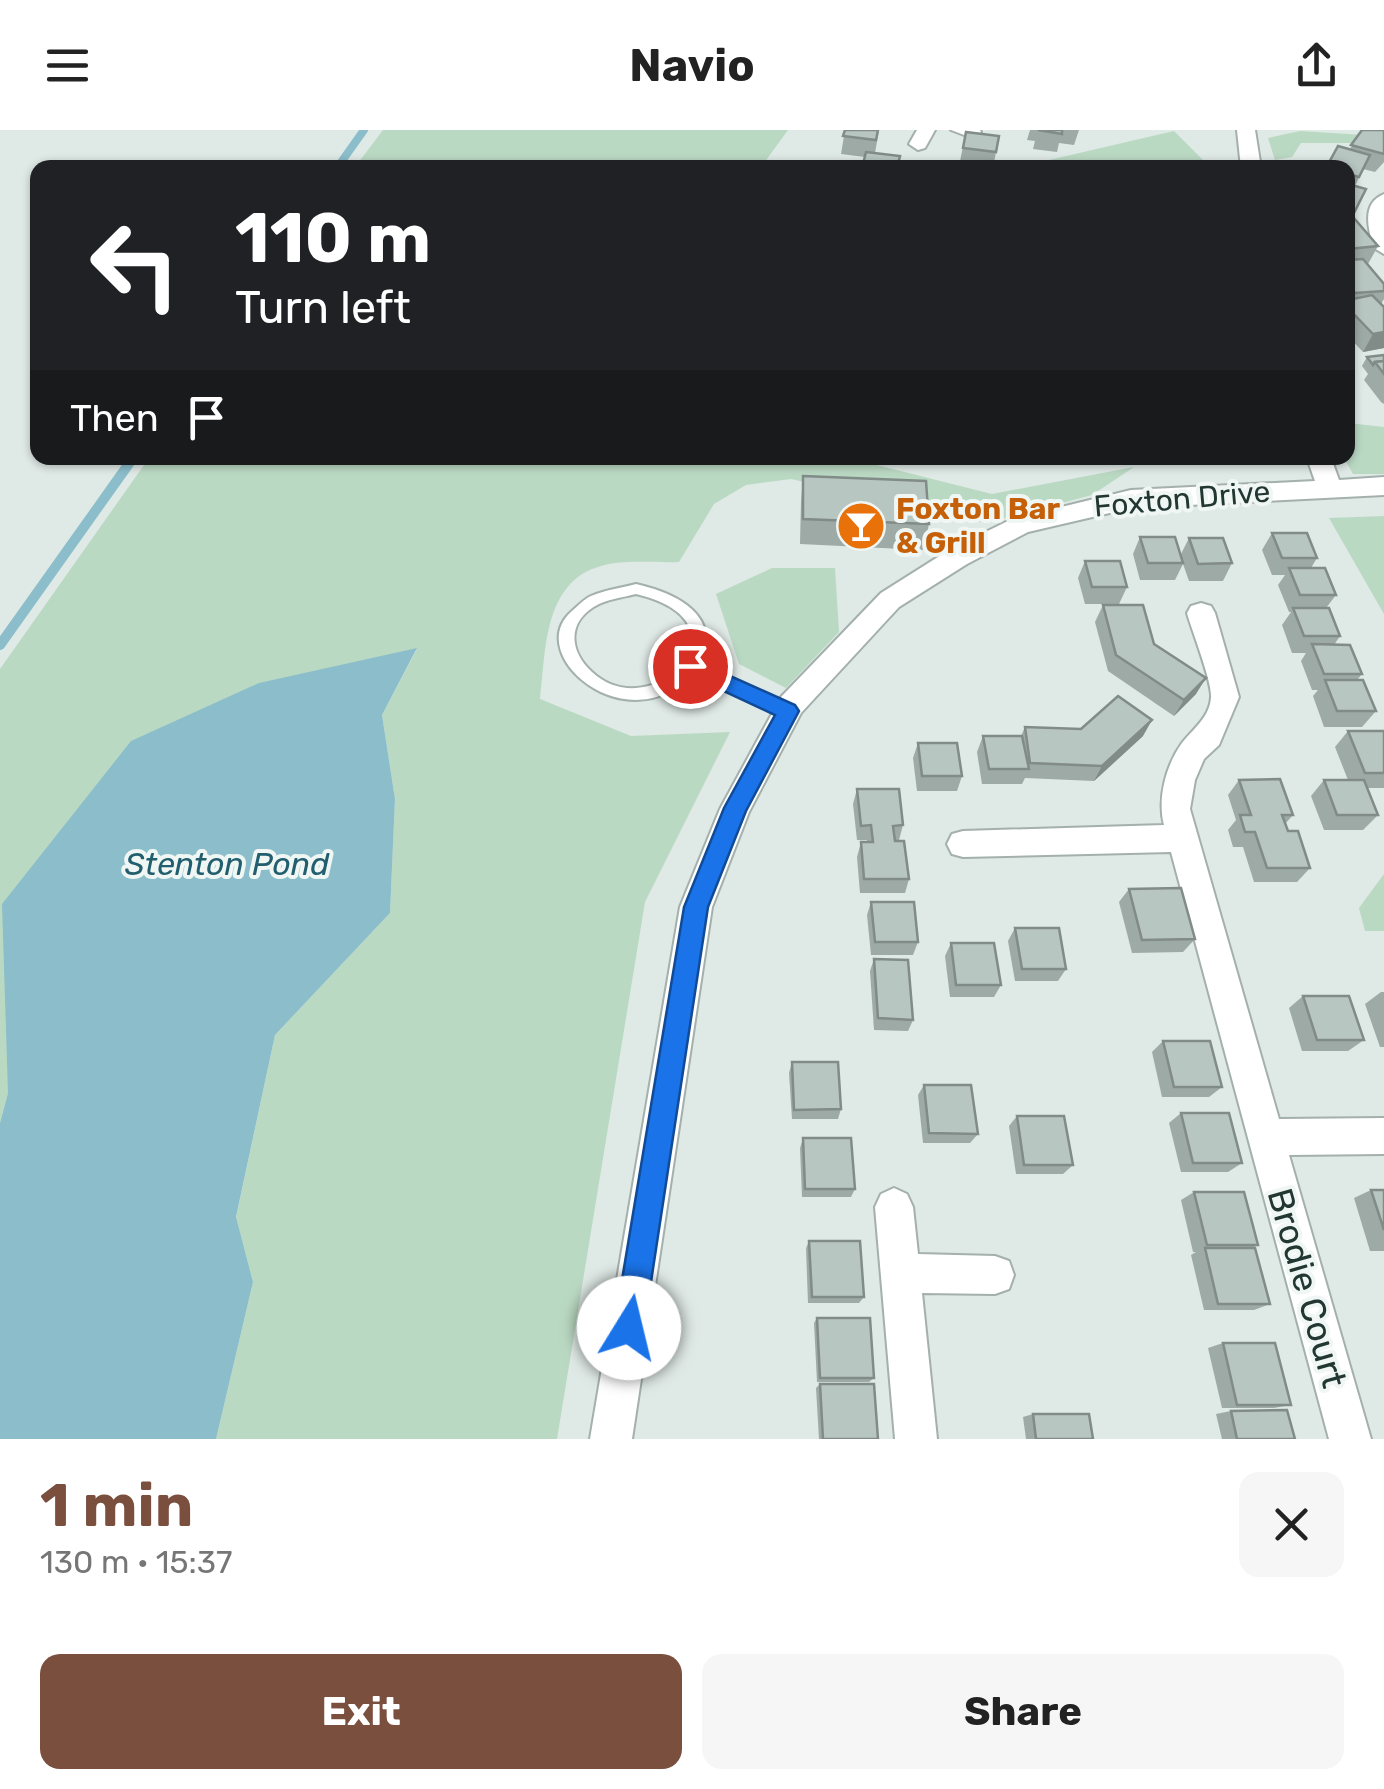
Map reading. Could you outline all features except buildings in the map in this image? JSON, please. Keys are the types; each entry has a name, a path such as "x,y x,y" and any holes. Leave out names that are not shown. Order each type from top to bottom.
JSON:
{"street":[{"path":"1246,130 1250,160"},
{"path":"1384,200 1376,220 1384,248"},
{"path":"1322,465 1330,488"},
{"name":"Foxton Drive","path":"612,1439 696,907 735,808 788,711 819,672 890,600 958,557 1020,525 1131,499 1384,486"},
{"name":"Brodie Court","path":"1201,613 1225,696 1209,737 1193,751 1180,780 1175,809 1350,1439"},
{"path":"962,844 1181,838"},
{"path":"1264,1137 1384,1136"},
{"path":"894,1207 916,1439"},
{"path":"900,1273 995,1274"}],"lane":[{"path":"636,589 658,593 677,602 691,615 699,631 698,649 690,666 677,680 648,691 616,692 596,686 580,675 570,661 565,645 567,629 577,613 593,600 636,589"},
{"path":"690,666 788,711"}],"green space":[{"path":"383,130 788,130 766,160 360,160"},
{"path":"1174,131 1203,160 1049,160"},
{"path":"1300,131 1364,135 1368,143 1301,143 1292,157 1275,160 1268,138"},
{"path":"1355,424 1384,427 1384,474 1353,474 1348,465 1355,465"},
{"path":"144,465 877,465 992,494 1134,467 1092,495 986,523 791,479 746,485 714,504 679,562 601,566 582,574 558,602 547,640 540,699 631,736 730,732 645,902 557,1439 216,1439 253,1282 236,1218 275,1035 390,913 395,799 382,715 417,649 8,1093 0,1123 0,669"},
{"path":"1384,516 1384,614 1329,518"},
{"path":"772,568 835,568 839,632 786,688 739,664 716,594"},
{"path":"1384,874 1384,931 1365,931 1359,908"}],"water":[{"name":"Stenton Pond","path":"417,648 382,715 395,799 390,913 275,1035 236,1217 253,1282 216,1439 0,1439 0,1123 8,1093 2,904 131,741 259,683"}],"waterway":[{"path":"343,160 364,130"},
{"path":"0,645 128,465"}],"place":[{"name":"Foxton Bar & Grill","path":"861,526"}],"route":[{"path":"629,1328 696,907 735,808 788,711 690,666"}]}
